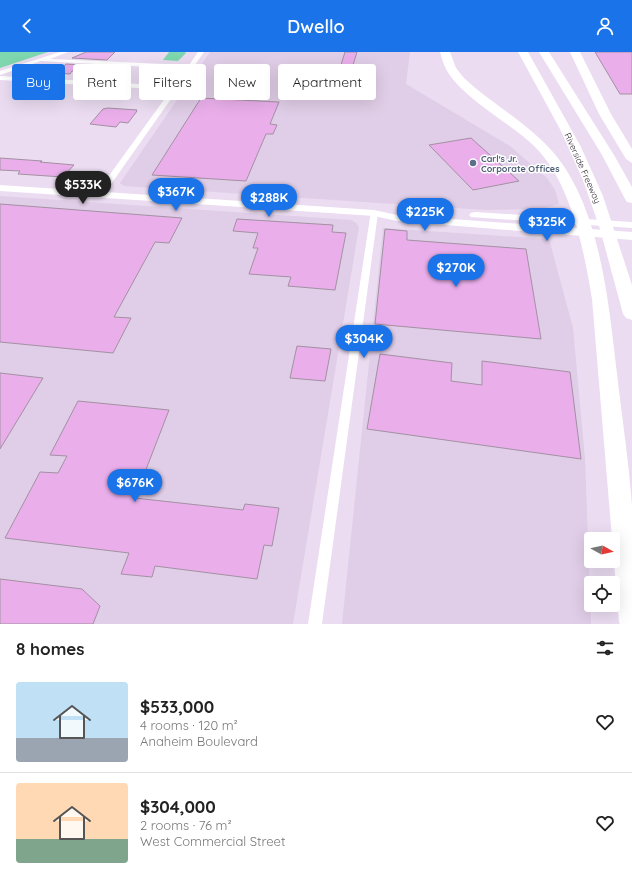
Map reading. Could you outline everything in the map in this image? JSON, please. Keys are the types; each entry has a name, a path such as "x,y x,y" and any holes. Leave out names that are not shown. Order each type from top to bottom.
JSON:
{"highway":[{"path":"445,52 451,69 470,90 532,137 550,156 567,183 585,227 600,299 632,622"},
{"name":"Riverside Freeway","path":"523,52 563,125 589,178 604,218 632,314"},
{"path":"544,52 608,155 632,199"},
{"path":"575,52 605,114 632,159"}],"street":[{"path":"0,73 65,52"},
{"path":"192,64 201,52"},
{"path":"42,60 139,65"},
{"path":"0,78 139,86"},
{"path":"99,195 166,100"},
{"path":"0,188 374,214 397,218 585,227 632,225"},
{"path":"314,624 374,214"},
{"path":"585,227 632,236"}],"shaded area":[{"path":"210,52 410,52 406,84 510,146 547,178 555,190 559,204 541,209 485,210 124,186 120,183 177,100 206,100 206,64 202,64"},
{"path":"0,196 351,220 359,227 293,624 0,624"},
{"path":"383,228 549,239 573,328 585,459 588,532 584,532 584,568 589,568 589,576 584,576 584,612 591,612 591,624 342,624"}],"green space":[{"path":"0,52 48,52 12,64 0,68"},
{"path":"169,52 186,53 178,61 163,60"}],"building":[{"path":"86,52 115,52 107,60 72,58"},
{"path":"345,52 357,52 353,64 341,64"},
{"path":"595,52 632,52 632,94 620,94"},
{"path":"73,64 73,71 70,74 65,74 65,65"},
{"path":"206,98 214,99 214,100 279,102 270,124 277,125 273,134 266,134 246,181 152,175 200,100 206,100"},
{"path":"108,108 137,111 128,123 120,122 116,127 90,124 103,109"},
{"name":"Carl's Jr. Corporate Offices","path":"471,138 519,181 473,190 429,145"},
{"path":"0,158 74,165 63,177 18,174 20,171 0,170"},
{"path":"0,204 182,218 169,243 155,242 114,317 131,318 113,353 0,342"},
{"path":"237,219 333,225 332,232 346,233 335,290 288,286 291,277 249,274 258,248 253,248 258,233 233,231"},
{"path":"385,229 407,231 407,240 526,249 541,339 375,324"},
{"path":"297,346 331,349 325,381 290,378"},
{"path":"380,354 452,363 451,381 482,385 482,361 570,372 581,459 367,429"},
{"path":"0,373 43,378 0,449"},
{"path":"78,401 169,410 135,498 243,510 245,504 279,508 272,546 264,545 257,579 155,566 152,577 121,574 129,553 5,538 40,472 58,473 67,456 50,455"},
{"path":"0,579 82,589 100,606 93,624 0,624"}],"place":[{"name":"Carl's Jr. Corporate Offices","path":"473,163"}]}
